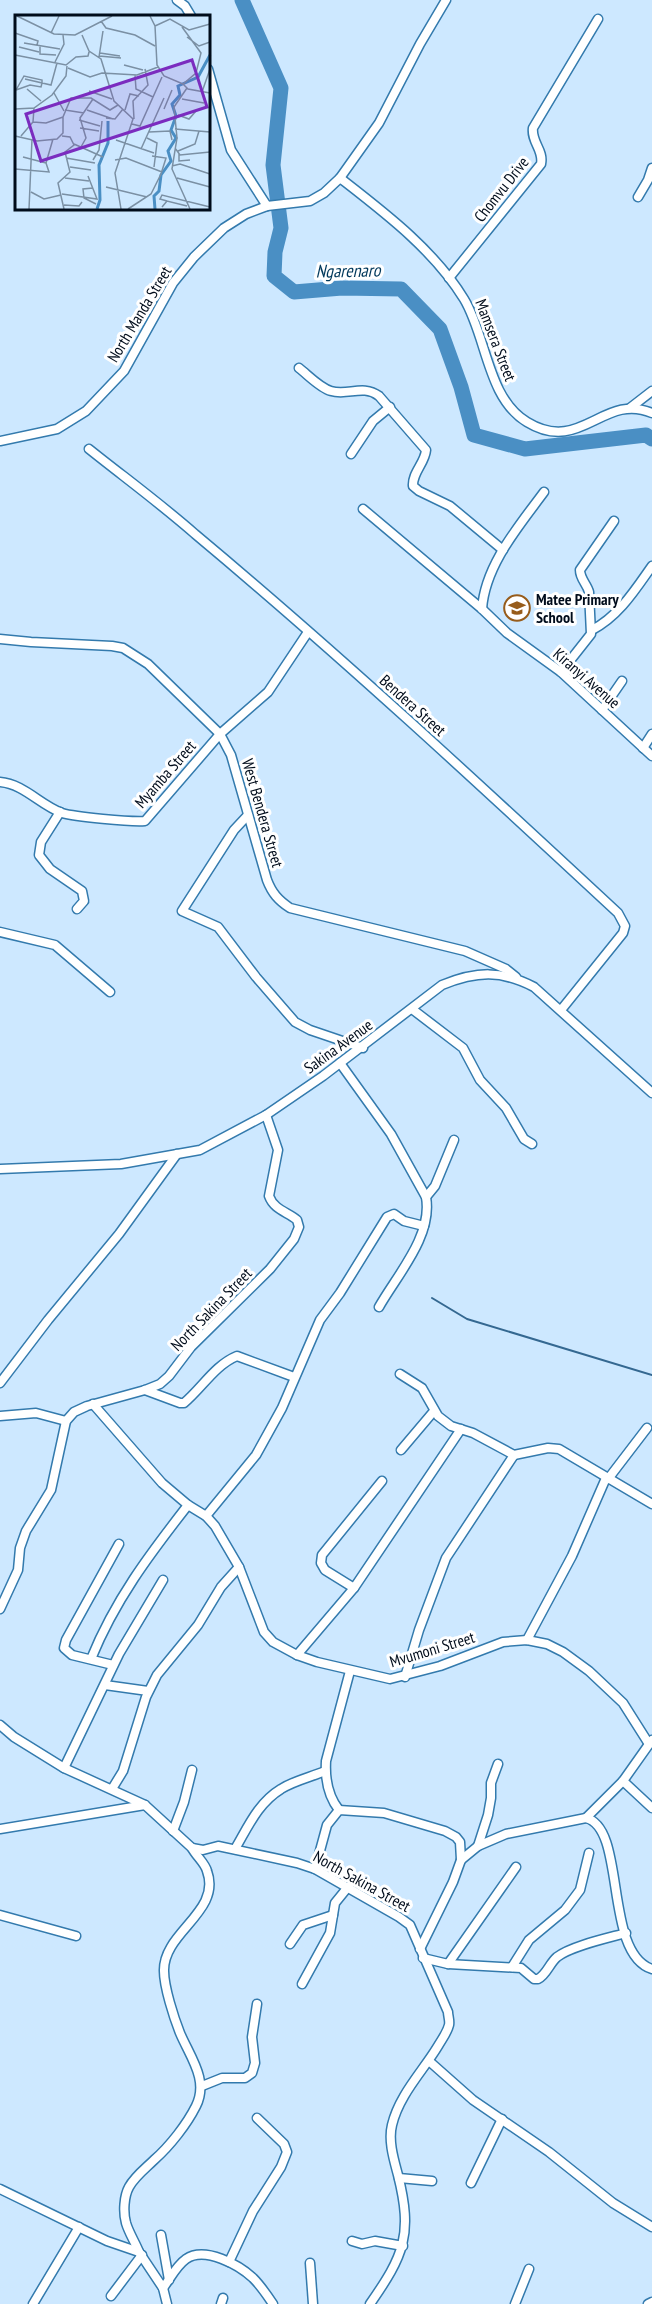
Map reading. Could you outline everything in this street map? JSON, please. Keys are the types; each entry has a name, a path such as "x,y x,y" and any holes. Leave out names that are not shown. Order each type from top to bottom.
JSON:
{"street":[{"path":"177,0 185,6 190,15"},
{"path":"340,178 379,123 446,0"},
{"name":"Chomvu Drive","path":"449,278 541,164 542,153 533,136 533,128 598,19"},
{"path":"210,76 231,150 267,206"},
{"path":"638,197 652,168"},
{"name":"North Manda Street","path":"0,441 57,429 86,411 124,371 173,283 209,241 236,219 267,206 310,201 324,193 340,178"},
{"name":"Mamsera Street","path":"340,178 406,232 449,278 475,320 493,379 502,397 526,422 557,433 630,408"},
{"path":"299,368 332,391 372,391 390,407 426,450 425,458 413,479 413,486 450,506 503,550"},
{"path":"630,408 652,392"},
{"path":"351,454 373,421 390,407"},
{"path":"630,408 643,409 652,413"},
{"name":"Bendera Street","path":"89,449 194,533 308,632 463,770 622,919 625,926 622,933 561,1010"},
{"path":"482,609 486,588 503,550 544,492"},
{"name":"Kiranyi Avenue","path":"363,509 482,609 507,633 561,672 652,756"},
{"path":"592,630 588,610 588,586 580,576 580,570 614,521"},
{"path":"561,672 592,630 610,619 629,598 652,566"},
{"name":"Myamba Street","path":"0,782 16,786 60,812 87,817 145,821 220,734 268,692 308,632"},
{"name":"West Bendera Street","path":"0,639 123,648 148,664 220,734 231,755 272,893 279,901 290,908 465,951 506,969 517,978"},
{"path":"602,710 622,681"},
{"path":"643,748 652,734"},
{"path":"60,812 41,842 39,855 50,869 82,891 84,901 77,909"},
{"path":"248,815 234,830 183,911 218,927 256,977 295,1022 310,1030 363,1048"},
{"path":"0,932 55,945 110,992"},
{"name":"Sakina Avenue","path":"0,1168 121,1164 200,1150 266,1115 363,1048 442,985 479,974 517,978 534,987 652,1093"},
{"path":"411,1009 463,1048 480,1080 506,1108 524,1139 532,1144"},
{"path":"340,1063 392,1134 426,1197 428,1205 424,1226 408,1264 393,1282 379,1307"},
{"name":"North Sakina Street","path":"66,1421 74,1412 93,1404 160,1384 191,1347 270,1269 298,1233 297,1220 279,1209 270,1196 278,1150 266,1115"},
{"path":"426,1197 439,1178 454,1140"},
{"path":"0,1383 48,1320 119,1234 177,1154"},
{"path":"206,1516 256,1455 282,1408 320,1320 340,1293 387,1217 394,1214 404,1221 424,1226"},
{"path":"145,1390 184,1403 197,1388 237,1356 294,1377"},
{"path":"400,1374 422,1388 434,1411 444,1421 514,1455 555,1448 652,1504"},
{"name":"Mvumoni Street","path":"93,1404 162,1483 188,1505 206,1516 214,1526 239,1567 264,1632 273,1641 297,1655 390,1680 405,1677 503,1642 527,1640 547,1644 563,1652 589,1671 623,1704 650,1742"},
{"path":"401,1450 434,1411"},
{"path":"0,1416 36,1413 66,1421 51,1490 26,1531 20,1548 18,1570 0,1609"},
{"path":"527,1640 572,1556 607,1479 647,1428"},
{"path":"297,1655 354,1588 461,1429"},
{"path":"405,1677 419,1630 446,1558 514,1455"},
{"path":"354,1588 325,1570 321,1563 322,1555 382,1482"},
{"path":"91,1659 107,1622 126,1588 188,1505"},
{"path":"113,1665 72,1655 64,1648 66,1640 119,1544"},
{"path":"112,1790 123,1771 148,1691 167,1662 198,1625 220,1587 239,1567"},
{"path":"64,1768 113,1665 163,1580"},
{"path":"339,1810 330,1796 325,1771 350,1671"},
{"path":"105,1685 148,1691"},
{"path":"0,1725 14,1737 64,1768 145,1805 192,1848 208,1872 209,1889 200,1911 168,1951 164,1961 164,1974 179,2032 202,2086 201,2095 182,2127 129,2187 125,2202 126,2221 140,2254 163,2288 167,2304"},
{"path":"461,1860 478,1846 506,1834 586,1818 623,1781 650,1742"},
{"path":"478,1846 488,1815 491,1783 498,1764"},
{"path":"173,1831 192,1770"},
{"path":"235,1849 254,1815 267,1800 282,1788 325,1771"},
{"path":"623,1781 652,1808"},
{"path":"0,1829 145,1805"},
{"path":"339,1810 384,1812 445,1830 460,1842 461,1860 421,1953 448,1964 521,1968 534,1979 538,1979 562,1954 598,1940 626,1933"},
{"path":"315,1869 327,1825 339,1810"},
{"path":"586,1818 597,1825 606,1842 620,1914 636,1959 652,1970"},
{"name":"North Sakina Street","path":"192,1848 203,1850 218,1846 269,1856 315,1869 405,1921 410,1925 448,2012 450,2023 429,2061 410,2087 391,2127 405,2220 403,2246 394,2270 370,2304"},
{"path":"512,1967 529,1940 565,1910 580,1890 589,1853"},
{"path":"448,1964 516,1867"},
{"path":"302,1984 330,1933 335,1903 348,1887"},
{"path":"0,1915 76,1936"},
{"path":"290,1944 303,1925 333,1915"},
{"path":"202,2086 222,2078 245,2078 252,2073 255,2063 252,2037 257,2004"},
{"path":"429,2061 473,2100 549,2152 613,2203 652,2227"},
{"path":"229,2262 253,2211 281,2167 287,2152 284,2144 256,2118"},
{"path":"471,2183 501,2119"},
{"path":"399,2178 432,2181"},
{"path":"0,2189 107,2241 140,2254"},
{"path":"33,2304 79,2227"},
{"path":"161,2235 169,2280"},
{"path":"352,2241 362,2244 375,2241 403,2246"},
{"path":"111,2296 140,2254"},
{"path":"163,2288 180,2265 194,2255 211,2257 229,2262 253,2278 273,2304"},
{"path":"310,2263 313,2304"},
{"path":"515,2304 529,2269"}],"waterway":[{"name":"Ngarenaro","path":"242,0 281,88 273,165 281,228 275,252 274,276 294,292 342,288 401,289 440,329 461,387 474,435 525,449 646,435 652,439"},
{"path":"432,1298 467,1319 652,1375"}],"place":[{"name":"Matee Primary School","path":"517,608"}]}
